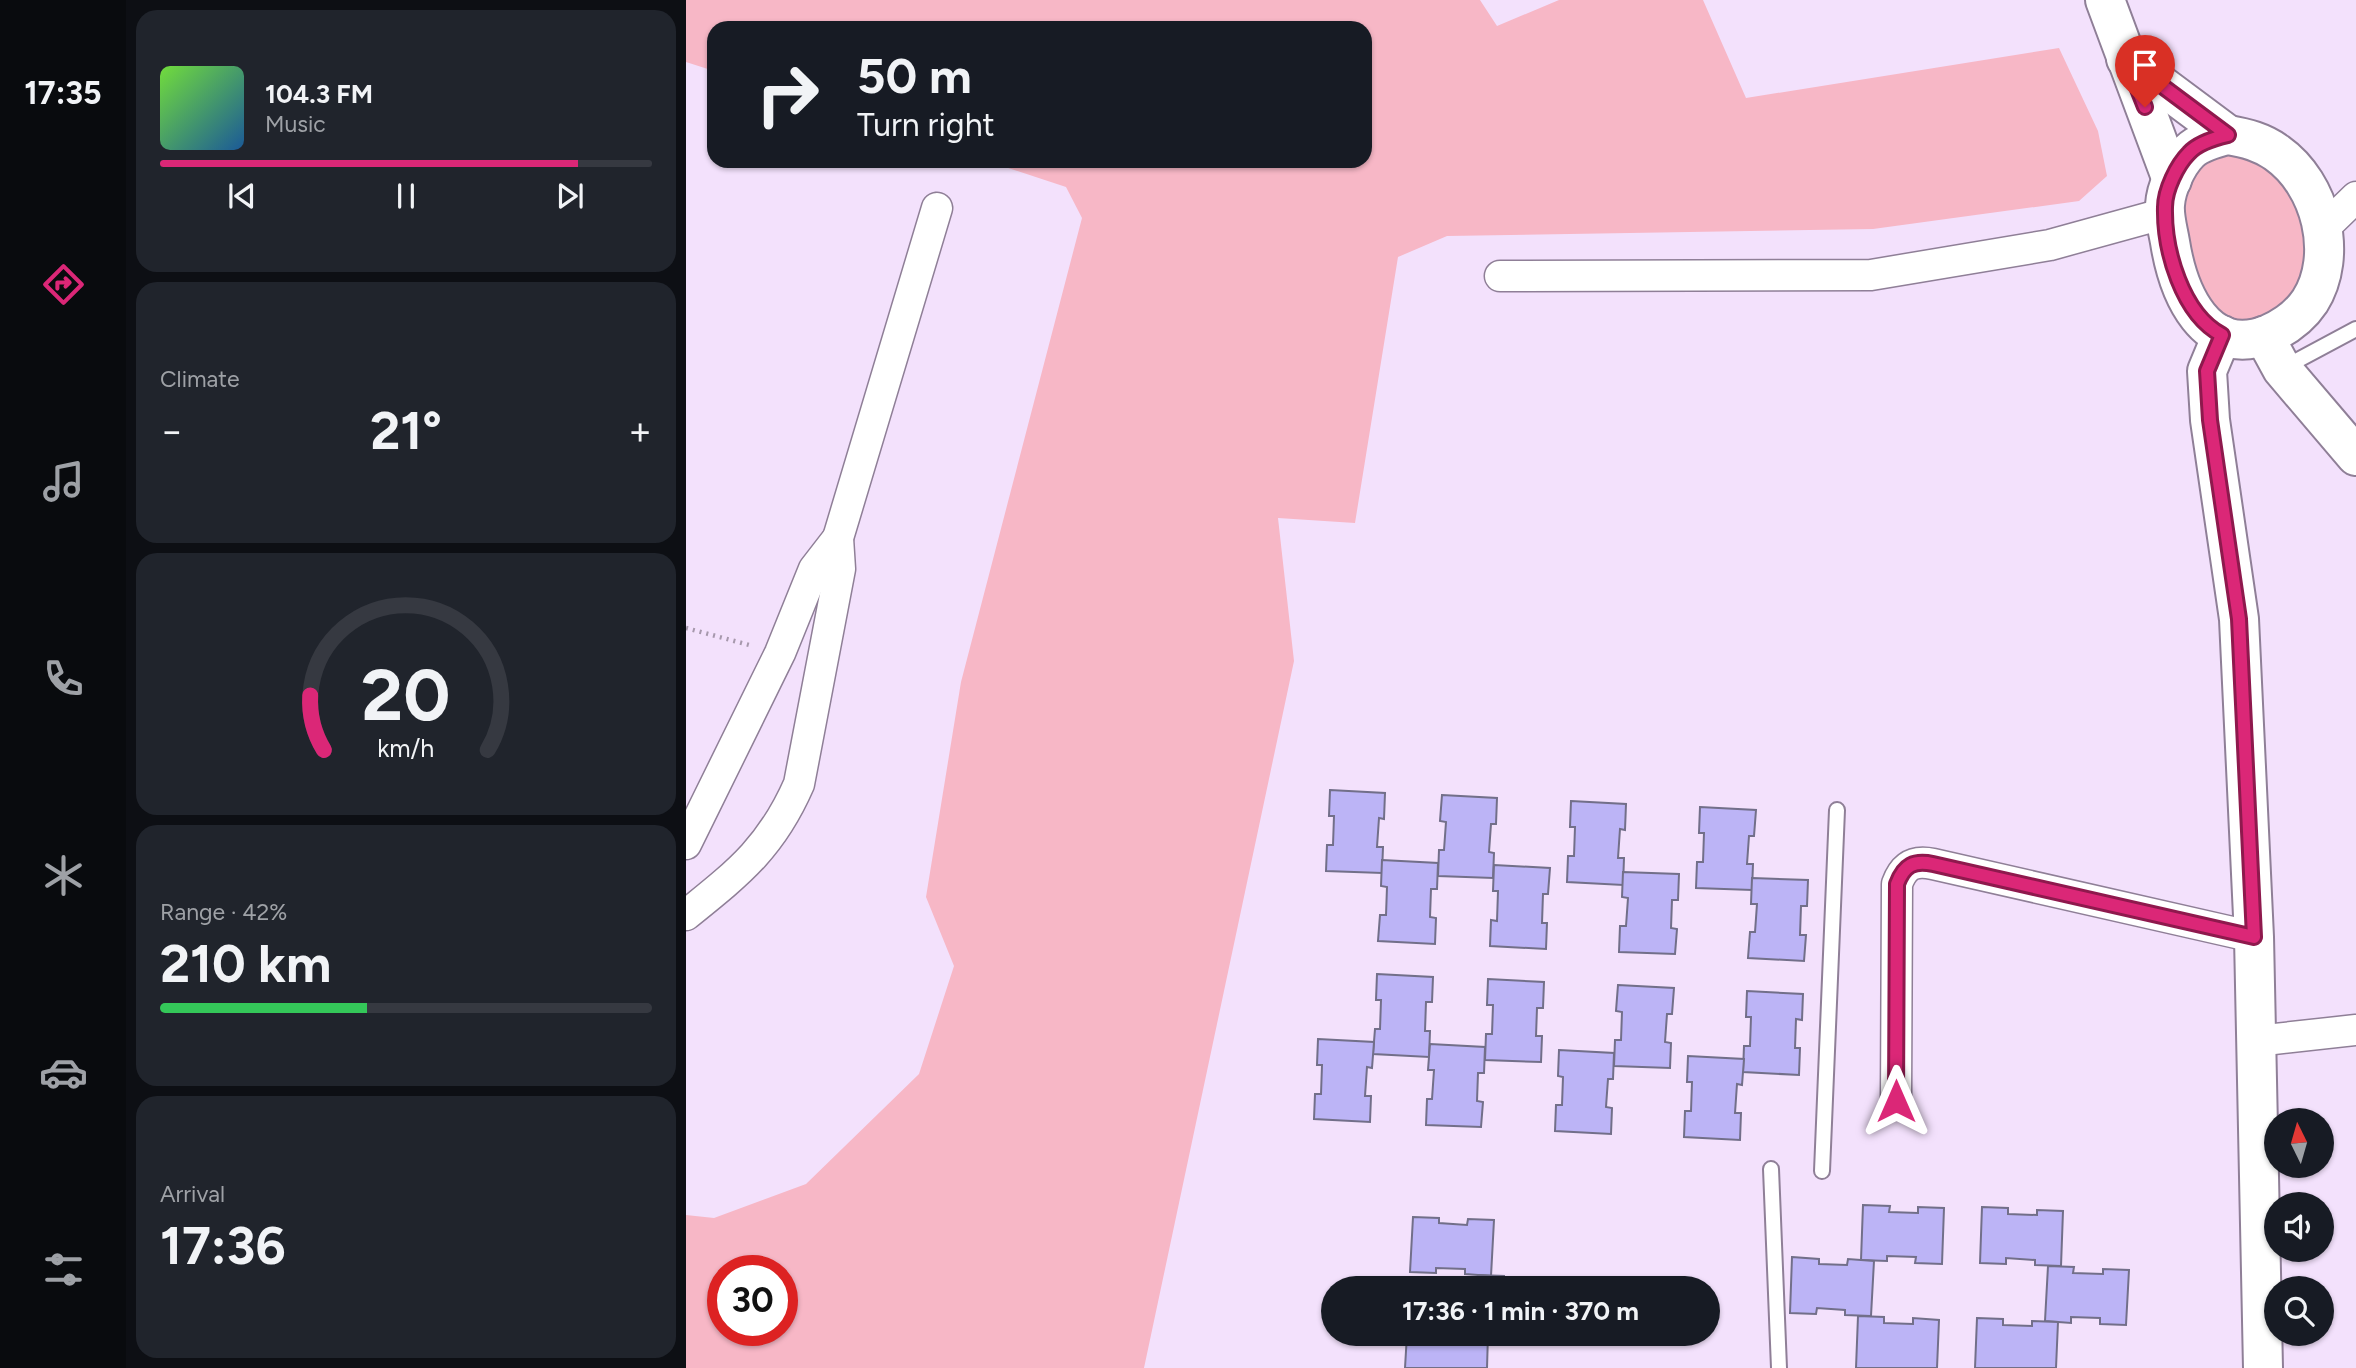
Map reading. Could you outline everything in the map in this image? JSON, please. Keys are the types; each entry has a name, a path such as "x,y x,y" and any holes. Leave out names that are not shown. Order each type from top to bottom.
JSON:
{"main road":[{"path":"2105,0 2169,197 2172,253 2183,291 2199,319 2222,335 2235,339 2264,336 2290,322 2310,301 2323,267 2322,230 2310,191 2288,162 2256,141 2228,135 2126,59"},
{"path":"2169,197 2189,152 2210,139 2228,135"},
{"path":"2222,335 2207,371 2210,420 2239,619 2254,937 2263,1368"},
{"path":"2264,336 2282,369 2356,456"}],"street":[{"path":"1500,276 1871,275 2050,245 2169,197"},
{"path":"2322,230 2356,197"},
{"path":"686,915 757,855 786,812 799,784 840,569 838,538 937,208"},
{"path":"686,844 780,653 814,569 838,538"},
{"path":"1896,1101 1897,884 1902,872 1910,864 1933,864 2254,937"},
{"path":"2256,1041 2356,1030"}],"lane":[{"path":"2282,369 2356,329"},
{"path":"1822,1171 1837,810"},
{"path":"1771,1169 1779,1368"}],"path":[{"path":"686,628 780,653"}],"shaded area":[{"path":"686,0 1480,0 1497,26 1559,0 1703,0 1746,98 2059,48 2098,131 2107,176 2079,201 1873,229 1447,236 1398,257 1355,523 1278,518 1294,661 1144,1368 686,1368 686,1215 714,1218 806,1184 919,1074 954,966 926,897 961,682 1082,218 1066,187 1008,168 1372,168 1372,21 707,21 707,69 686,62"},
{"path":"2233,153 2269,163 2305,214 2306,280 2271,318 2227,323 2195,286 2180,196 2208,163"}],"building":[{"path":"1330,790 1385,793 1384,819 1379,818 1377,847 1383,847 1382,873 1326,871 1327,845 1333,845 1334,816 1329,816"},
{"path":"1442,795 1497,798 1496,824 1491,824 1489,852 1494,853 1493,878 1438,876 1439,850 1444,850 1446,822 1440,821"},
{"path":"1571,801 1626,804 1625,830 1620,829 1618,858 1624,858 1623,885 1567,882 1568,856 1574,856 1575,827 1570,827"},
{"path":"1700,807 1756,810 1754,836 1749,836 1747,864 1753,864 1752,890 1696,888 1697,862 1703,862 1704,833 1699,833"},
{"path":"1382,860 1438,863 1437,889 1431,889 1430,917 1436,918 1435,944 1378,941 1380,915 1386,915 1387,887 1381,886"},
{"path":"1494,865 1550,868 1548,894 1543,894 1542,923 1547,923 1546,949 1490,946 1491,920 1497,921 1498,891 1493,891"},
{"path":"1623,872 1679,874 1678,900 1672,900 1671,928 1677,929 1675,954 1619,952 1620,926 1626,926 1628,898 1622,897"},
{"path":"1752,878 1808,880 1807,906 1801,906 1800,935 1806,935 1804,961 1748,958 1750,932 1755,932 1757,904 1751,904"},
{"path":"1377,974 1433,977 1432,1002 1426,1002 1425,1031 1430,1031 1429,1057 1373,1054 1375,1029 1380,1029 1381,1000 1376,1000"},
{"path":"1488,979 1544,982 1543,1008 1537,1008 1536,1036 1542,1036 1541,1062 1485,1060 1486,1034 1492,1034 1493,1005 1487,1005"},
{"path":"1618,985 1674,988 1672,1014 1667,1014 1665,1042 1671,1043 1670,1068 1614,1066 1615,1040 1621,1040 1622,1012 1616,1011"},
{"path":"1747,991 1803,994 1802,1020 1796,1019 1795,1048 1800,1048 1799,1075 1743,1072 1744,1046 1750,1046 1751,1017 1746,1017"},
{"path":"1318,1039 1374,1042 1372,1068 1367,1067 1365,1096 1371,1096 1370,1122 1314,1119 1315,1094 1321,1094 1322,1065 1317,1065"},
{"path":"1430,1044 1485,1047 1484,1073 1478,1073 1477,1101 1483,1102 1481,1127 1426,1125 1427,1099 1432,1099 1434,1070 1428,1070"},
{"path":"1559,1050 1614,1053 1613,1079 1608,1079 1606,1107 1612,1108 1611,1134 1555,1131 1556,1105 1562,1105 1563,1077 1558,1076"},
{"path":"1688,1056 1744,1059 1742,1085 1737,1084 1735,1113 1741,1113 1740,1140 1684,1137 1685,1111 1691,1111 1692,1082 1687,1082"},
{"path":"1863,1205 1890,1206 1889,1212 1918,1213 1918,1207 1944,1208 1942,1264 1915,1263 1916,1257 1887,1256 1887,1261 1861,1260"},
{"path":"1982,1207 2008,1208 2008,1214 2037,1215 2037,1210 2063,1211 2061,1266 2035,1265 2035,1260 2006,1258 2006,1264 1980,1263"},
{"path":"1413,1217 1439,1218 1439,1223 1467,1225 1468,1219 1494,1220 1491,1276 1465,1274 1465,1269 1436,1268 1436,1273 1410,1272"},
{"path":"1792,1257 1819,1259 1819,1264 1847,1265 1848,1259 1874,1261 1871,1316 1845,1315 1845,1310 1817,1308 1816,1314 1790,1313"},
{"path":"2048,1266 2074,1267 2073,1273 2103,1274 2103,1269 2129,1270 2126,1325 2100,1324 2100,1318 2071,1317 2071,1323 2045,1321"},
{"path":"1858,1316 1884,1317 1884,1323 1913,1324 1913,1318 1939,1320 1937,1368 1856,1368"},
{"path":"1977,1318 2003,1319 2003,1325 2032,1326 2032,1321 2058,1322 2056,1368 1975,1368"},
{"path":"1406,1346 1488,1346 1487,1368 1405,1368"}],"route":[{"path":"1896,1101 1897,884 1902,872 1910,864 1933,864 2254,937 2239,619 2210,420 2207,371 2222,335 2199,319 2183,291 2172,253 2165,206 2172,180 2189,152 2210,139 2228,135 2126,59 2145,107"}]}
